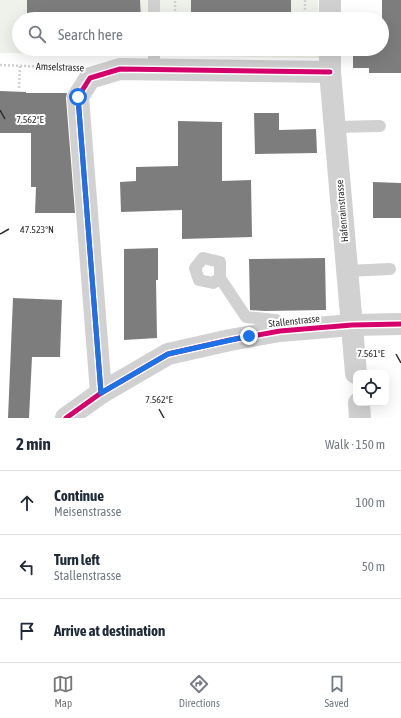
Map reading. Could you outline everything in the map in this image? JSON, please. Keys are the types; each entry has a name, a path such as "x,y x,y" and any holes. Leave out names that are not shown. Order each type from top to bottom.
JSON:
{"street":[{"path":"330,0 330,12"},
{"name":"Hafenrainstrasse","path":"330,56 330,72 356,370"},
{"path":"101,393 78,97 90,78 154,59 330,72"},
{"name":"Stallenstrasse","path":"66,418 101,393 168,354 247,327 276,331 352,325 401,324"},
{"path":"359,406 360,418"}],"lane":[{"path":"154,0 154,12"},
{"path":"335,127 380,126"},
{"path":"347,271 390,268"},
{"path":"220,278 247,327"}],"path":[{"path":"175,0 175,12"},
{"path":"305,0 305,12"},
{"path":"19,88 20,66"}],"shaded area":[{"path":"0,0 318,0 319,12 12,12 12,53 0,53"},
{"path":"191,56 319,56 319,58"}],"building":[{"path":"27,0 140,0 141,12 27,12"},
{"path":"191,0 291,0 291,12 191,12"},
{"path":"382,0 401,0 401,73 369,73 369,68 353,68 353,56 389,56 389,12 382,12"},
{"path":"0,91 26,93 67,93 66,98 75,213 35,213 36,187 31,187 31,133 0,133"},
{"path":"254,113 279,113 279,130 316,129 317,153 255,154"},
{"path":"178,121 222,122 222,181 251,180 252,237 182,239 182,210 121,212 120,182 136,181 136,167 178,166"},
{"path":"373,182 401,183 401,218 373,218"},
{"path":"158,248 158,280 156,280 157,338 124,340 124,249"},
{"path":"325,258 326,310 250,310 249,259"},
{"path":"13,298 62,300 60,357 32,357 29,418 8,418"}],"cycle path":[{"name":"Amselstrasse","path":"101,393 78,97 90,78 120,69 330,72"},
{"path":"66,418 101,393 168,354 230,340 280,331 352,325 401,324"}],"route":[{"path":"78,97 101,393 168,354 249,336"}]}
